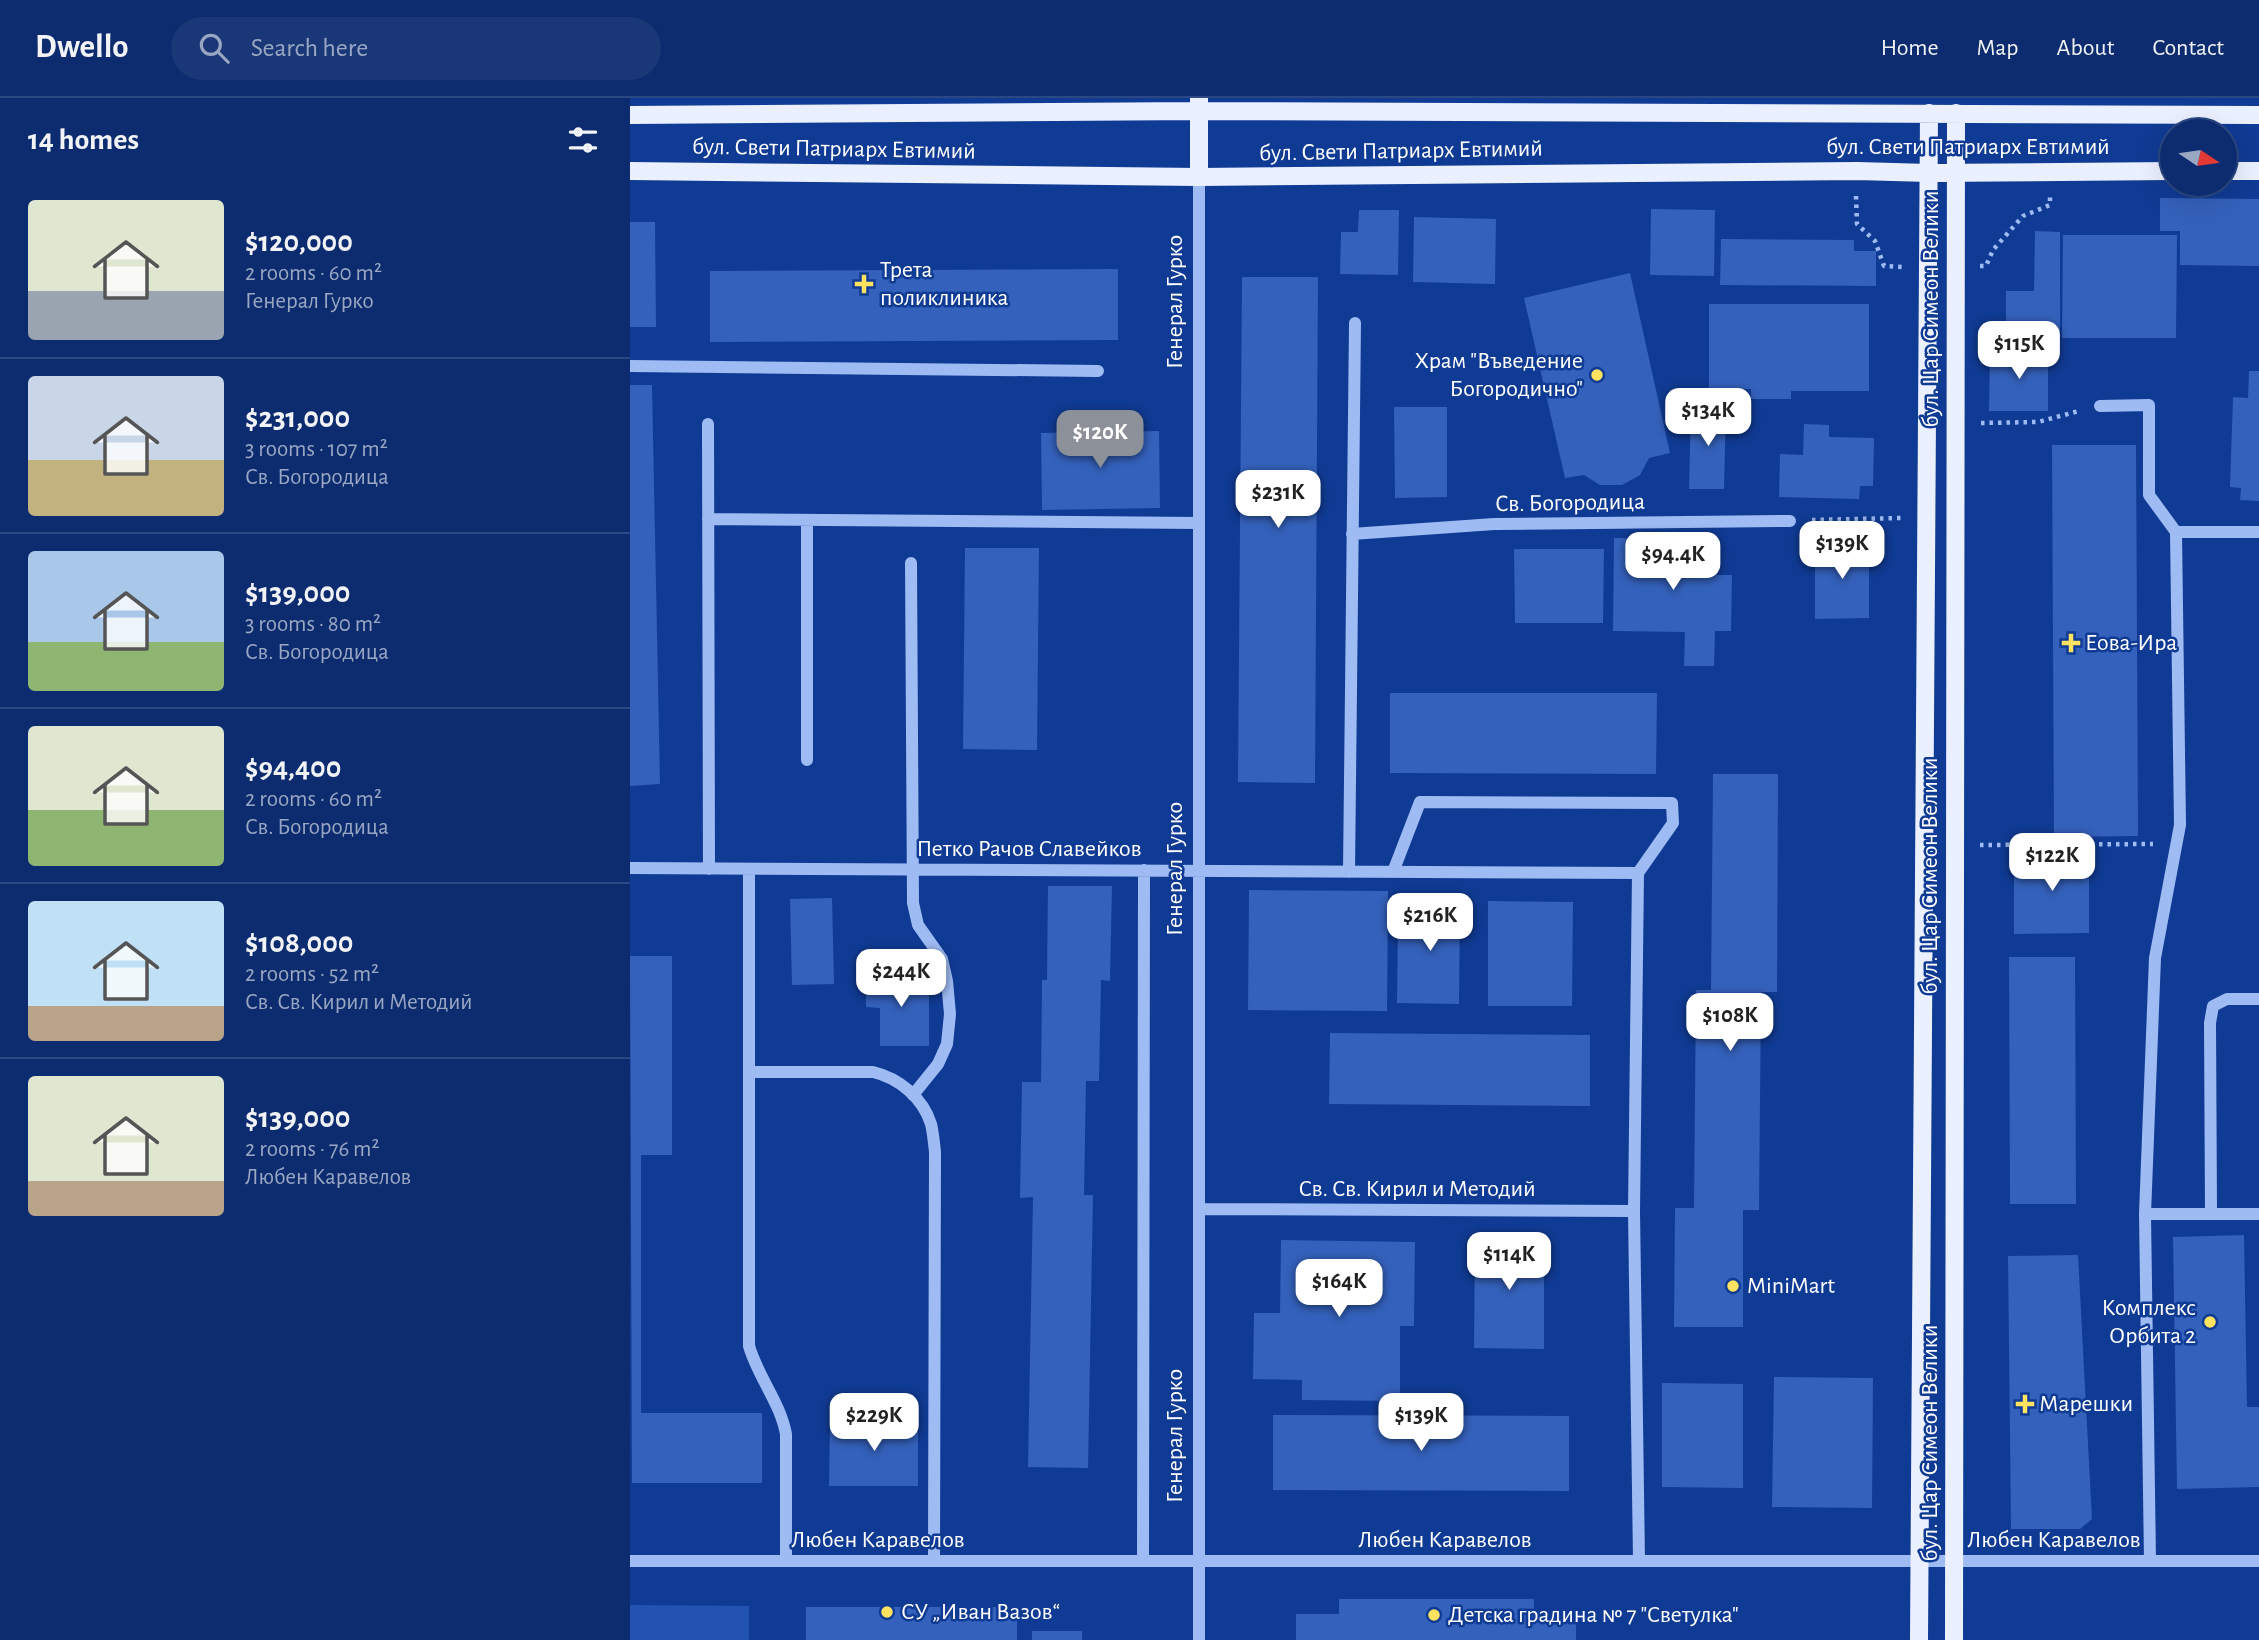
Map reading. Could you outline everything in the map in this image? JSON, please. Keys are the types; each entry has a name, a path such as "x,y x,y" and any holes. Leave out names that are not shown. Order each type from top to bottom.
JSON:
{"main road":[{"name":"бул. Свети Патриарх Евтимий","path":"630,115 1199,105 2259,115"},
{"name":"Генерал Гурко","path":"1199,105 1199,177"},
{"name":"бул. Цар Симеон Велики","path":"1919,1640 1929,113"},
{"name":"бул. Цар Симеон Велики","path":"1954,1640 1956,113"},
{"name":"бул. Свети Патриарх Евтимий","path":"630,171 1199,177 2160,171"},
{"path":"2237,171 2259,171"}],"street":[{"name":"Генерал Гурко","path":"1199,177 1199,1640"},
{"path":"1349,872 1355,323"},
{"path":"630,366 1098,371"},
{"path":"2100,406 2149,405 2149,495 2175,532 2180,825 2155,958 2146,1214 2150,1561"},
{"path":"708,424 709,869"},
{"path":"708,519 1199,523"},
{"path":"807,520 807,760"},
{"name":"Св. Богородица","path":"1352,534 1494,524 1790,521"},
{"path":"2175,532 2259,532"},
{"path":"911,563 913,903 918,925 942,959 950,1014 947,1044 938,1064 913,1095"},
{"path":"1393,872 1420,802 1672,803 1673,823 1638,873 1634,1211 1639,1561"},
{"name":"Петко Рачов Славейков","path":"630,868 1638,873"},
{"path":"749,869 749,1346 754,1365 783,1417 786,1434 786,1561"},
{"path":"1143,1561 1144,870"},
{"path":"2211,1214 2210,1023 2213,1006 2227,999 2259,999"},
{"path":"749,1072 873,1072 886,1075 913,1095 924,1108 931,1125 935,1152 934,1561"},
{"name":"Св. Св. Кирил и Методий","path":"1199,1209 1634,1211"},
{"path":"2146,1214 2259,1214"},
{"name":"Любен Каравелов","path":"630,1561 2259,1561"}],"path":[{"path":"2014,423 2038,422 2100,406"},
{"path":"1790,521 1927,517"},
{"path":"1954,845 2177,844"}],"shaded area":[{"path":"630,1605 749,1606 749,1640 630,1640"}],"building":[{"path":"2160,198 2259,199 2259,266 2180,265 2180,231 2160,231"},
{"path":"1651,209 1715,210 1714,276 1650,275"},
{"path":"1359,210 1399,210 1398,275 1340,274 1341,232 1358,232"},
{"path":"1414,217 1496,219 1495,284 1413,282"},
{"path":"630,222 655,222 656,327 630,327"},
{"path":"2035,231 2060,232 2060,346 2006,346 2006,291 2034,291"},
{"path":"2063,235 2177,235 2176,338 2062,338"},
{"path":"1721,239 1854,240 1854,251 1876,251 1876,286 1720,285"},
{"path":"1118,269 1118,340 710,342 710,271"},
{"name":"Храм \"Въведение Богородично\"","path":"1630,273 1670,453 1649,458 1640,475 1622,485 1600,485 1584,475 1565,478 1524,298"},
{"path":"1242,277 1318,277 1315,783 1238,782"},
{"path":"1709,304 1869,304 1869,391 1791,391 1791,399 1751,399 1751,389 1709,389"},
{"path":"1990,350 2048,350 2048,411 1989,411"},
{"path":"2249,371 2259,371 2259,501 2240,500 2241,488 2230,487 2233,397 2248,398"},
{"path":"630,385 652,385 660,784 630,786"},
{"path":"1394,407 1447,407 1447,497 1395,498"},
{"path":"1691,407 1726,407 1724,489 1689,489"},
{"path":"1804,424 1829,425 1829,437 1874,438 1873,486 1860,486 1859,499 1779,497 1780,454 1803,455"},
{"path":"1159,431 1160,508 1042,510 1041,433"},
{"path":"2052,445 2136,445 2138,836 2054,837"},
{"path":"1614,538 1718,539 1717,575 1732,575 1731,631 1715,631 1714,666 1684,666 1685,632 1613,631"},
{"path":"1815,544 1869,544 1869,618 1815,619"},
{"path":"965,548 1039,548 1037,750 963,749"},
{"path":"1514,549 1604,549 1603,623 1515,623"},
{"path":"1390,693 1657,693 1656,774 1390,773"},
{"path":"1713,774 1778,774 1777,992 1761,992 1759,1210 1743,1210 1743,1327 1674,1327 1675,1208 1694,1208 1696,990 1711,990"},
{"path":"2089,852 2089,933 2014,934 2014,853"},
{"path":"1048,886 1112,886 1110,981 1101,980 1099,1081 1086,1081 1084,1195 1093,1195 1088,1468 1028,1467 1033,1197 1020,1198 1022,1082 1041,1082 1042,980 1047,980"},
{"path":"1249,890 1388,891 1387,1011 1248,1010"},
{"path":"832,898 834,984 792,985 790,899"},
{"path":"1413,898 1460,898 1459,1004 1397,1003 1398,919 1413,919"},
{"path":"1488,901 1573,902 1572,1006 1488,1006"},
{"path":"630,956 672,956 672,1155 641,1155 641,1413 762,1413 762,1483 632,1483"},
{"path":"2009,957 2075,957 2076,1204 2010,1204"},
{"path":"866,976 929,976 929,1046 880,1046 880,1008 866,1007"},
{"path":"1330,1033 1590,1035 1590,1106 1329,1104"},
{"path":"1475,1234 1544,1235 1544,1349 1474,1348"},
{"name":"Комплекс Орбита 2","path":"2244,1235 2247,1407 2259,1407 2259,1487 2177,1489 2173,1237"},
{"path":"1281,1240 1415,1242 1414,1326 1400,1326 1400,1401 1302,1400 1302,1380 1253,1379 1254,1313 1280,1313"},
{"path":"2078,1255 2092,1519 2080,1529 2011,1529 2008,1256"},
{"path":"1774,1377 1873,1378 1872,1508 1772,1507"},
{"path":"1662,1383 1743,1384 1743,1488 1662,1487"},
{"path":"1273,1415 1569,1416 1569,1491 1273,1490"},
{"path":"918,1419 918,1486 829,1486 830,1420"},
{"path":"1339,1599 1534,1599 1534,1622 1576,1622 1576,1640 1296,1640 1296,1614 1339,1614"},
{"path":"806,1607 1017,1607 1017,1640 806,1640"},
{"path":"1032,1631 1082,1631 1082,1640 1032,1640"}],"place":[{"name":"Трета поликлиника","path":"864,284"},
{"name":"Храм \"Въведение Богородично\"","path":"1597,375"},
{"name":"Еова-Ира","path":"2071,643"},
{"name":"MiniMart","path":"1733,1286"},
{"name":"Комплекс Орбита 2","path":"2210,1322"},
{"name":"Марешки","path":"2025,1404"},
{"name":"СУ „Иван Вазов“","path":"887,1612"},
{"name":"Детска градина № 7 \"Светулка\"","path":"1434,1615"}]}
